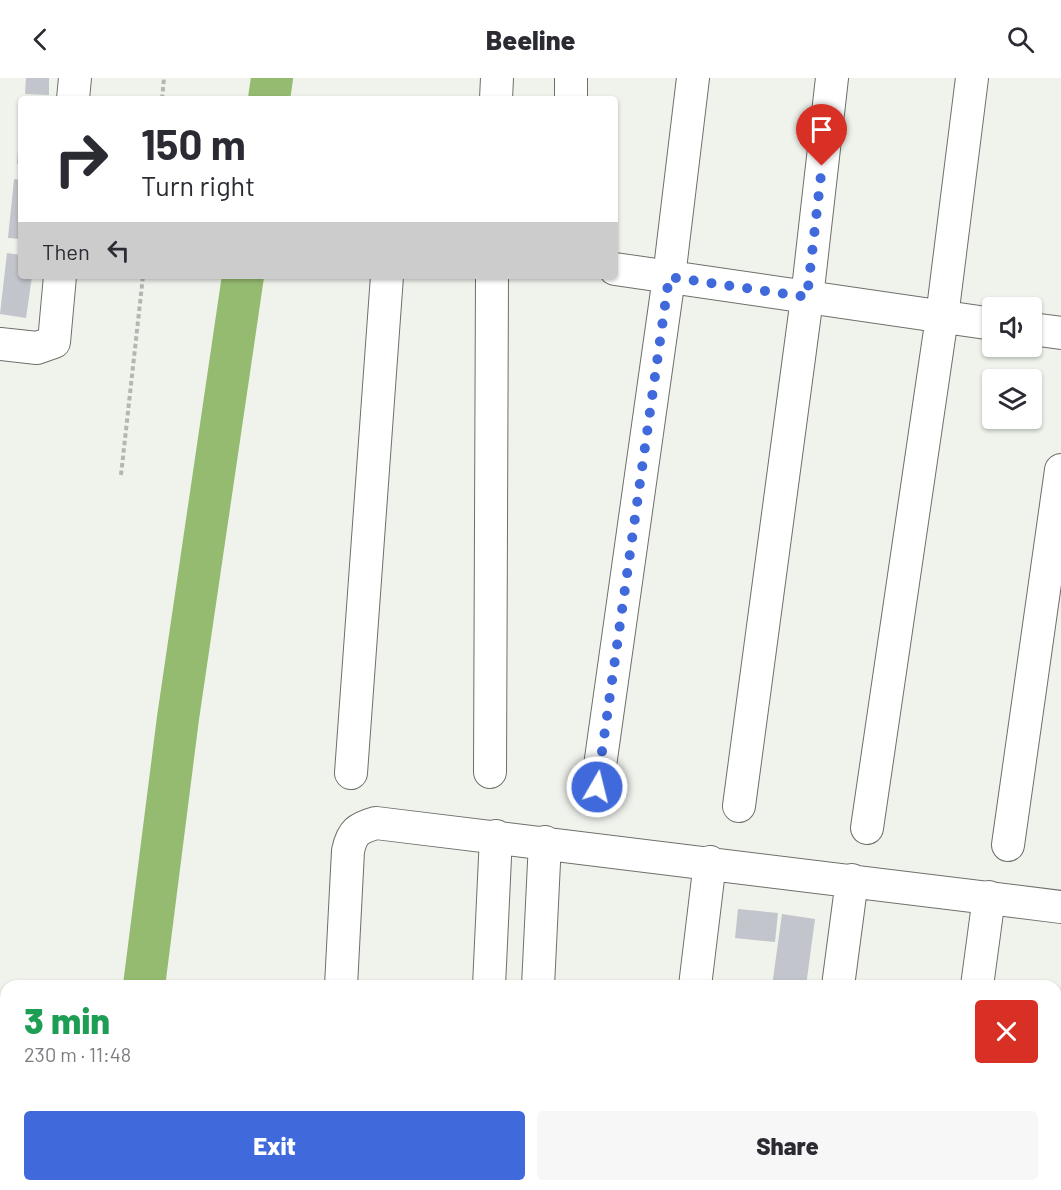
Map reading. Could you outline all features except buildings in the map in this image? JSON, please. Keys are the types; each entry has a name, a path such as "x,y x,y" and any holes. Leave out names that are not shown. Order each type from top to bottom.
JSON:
{"street":[{"path":"73,96 75,78"},
{"path":"496,96 497,78"},
{"path":"571,78 571,96"},
{"path":"597,787 669,277 693,78"},
{"path":"739,806 807,297 832,78"},
{"path":"867,828 942,317 972,78"},
{"path":"618,269 982,322"},
{"path":"0,344 37,348 54,342 60,279"},
{"path":"351,773 387,279"},
{"path":"490,772 492,279"},
{"path":"1042,330 1061,333"},
{"path":"1008,845 1061,470"},
{"path":"341,980 348,851 351,836 357,828 376,823 396,823 1061,907"},
{"path":"489,980 496,836"},
{"path":"538,980 545,842"},
{"path":"695,980 710,862"},
{"path":"839,980 852,880"},
{"path":"978,980 989,897"}],"path":[{"path":"162,96 164,78"},
{"path":"121,475 142,279"}],"waterway":[{"path":"269,96 272,78"},
{"path":"145,980 178,718 243,279"}],"route":[{"path":"597,787 669,277 807,297 822,166"}]}
